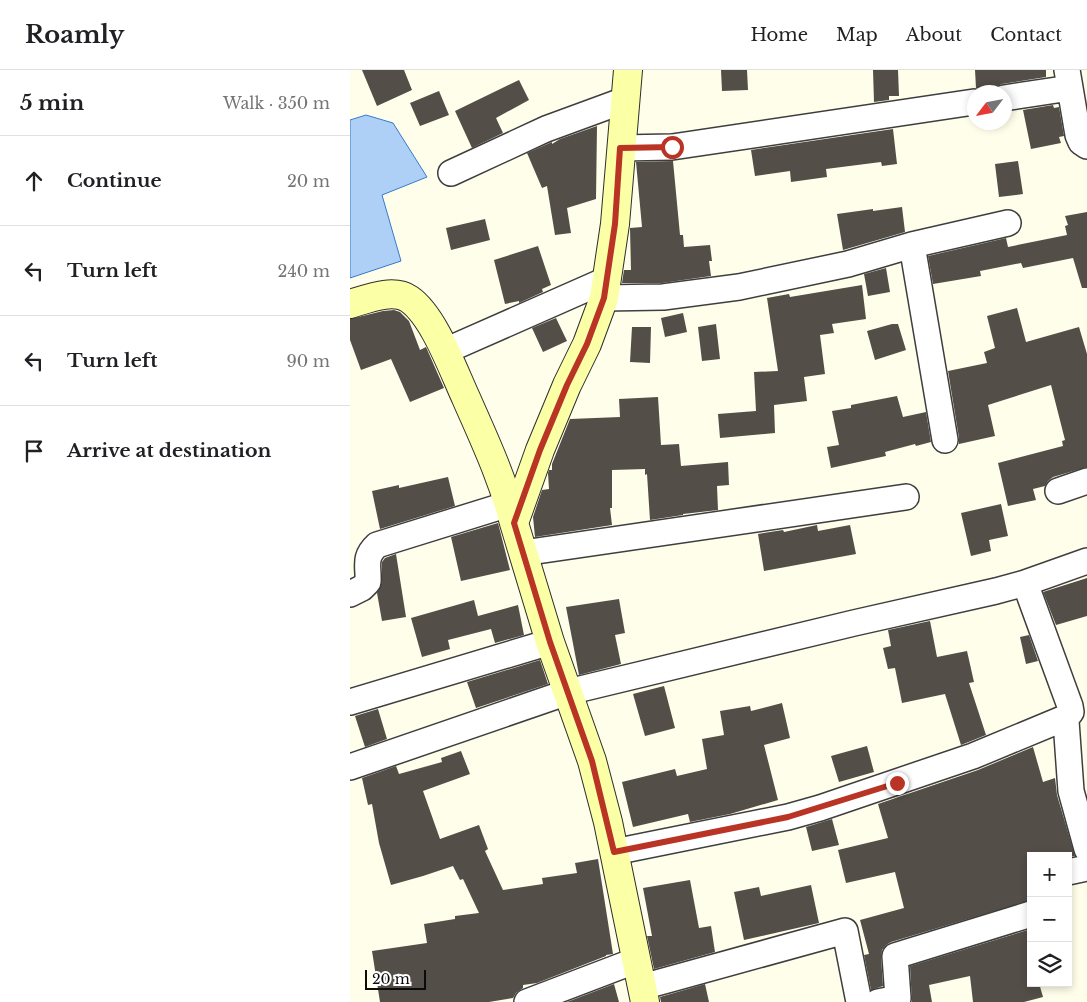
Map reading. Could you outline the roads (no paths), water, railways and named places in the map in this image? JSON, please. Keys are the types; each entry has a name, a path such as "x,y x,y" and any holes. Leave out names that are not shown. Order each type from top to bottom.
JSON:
{"street":[{"path":"511,513 587,344 605,289 615,224 628,70"},
{"path":"1012,95 1072,75 1078,135 1081,142 1087,146"},
{"path":"452,173 546,129 625,100"},
{"path":"620,148 672,147 967,103"},
{"path":"445,351 605,289 663,297 739,287 848,264 912,244 1008,223"},
{"path":"912,244 944,440"},
{"path":"350,304 382,295 396,294 409,299 425,315 445,351 490,455 511,513 550,642 592,761 614,852 644,994 846,931 859,1002"},
{"path":"1058,491 1087,482"},
{"path":"523,553 906,497"},
{"path":"350,594 362,588 368,582 367,563 370,552 377,545 511,513"},
{"path":"350,767 568,692 1025,583 1087,561"},
{"path":"1025,583 1070,706 1071,712 1066,721 1079,789 1087,849"},
{"path":"350,702 550,642"},
{"path":"614,852 788,817 820,808 973,756 1068,717"},
{"path":"1072,871 1087,868"},
{"path":"878,1002 898,998 895,956 1027,915"},
{"path":"527,1002 637,960"}],"water":[{"path":"366,115 393,123 427,177 382,195 401,261 350,278 350,120"}]}
